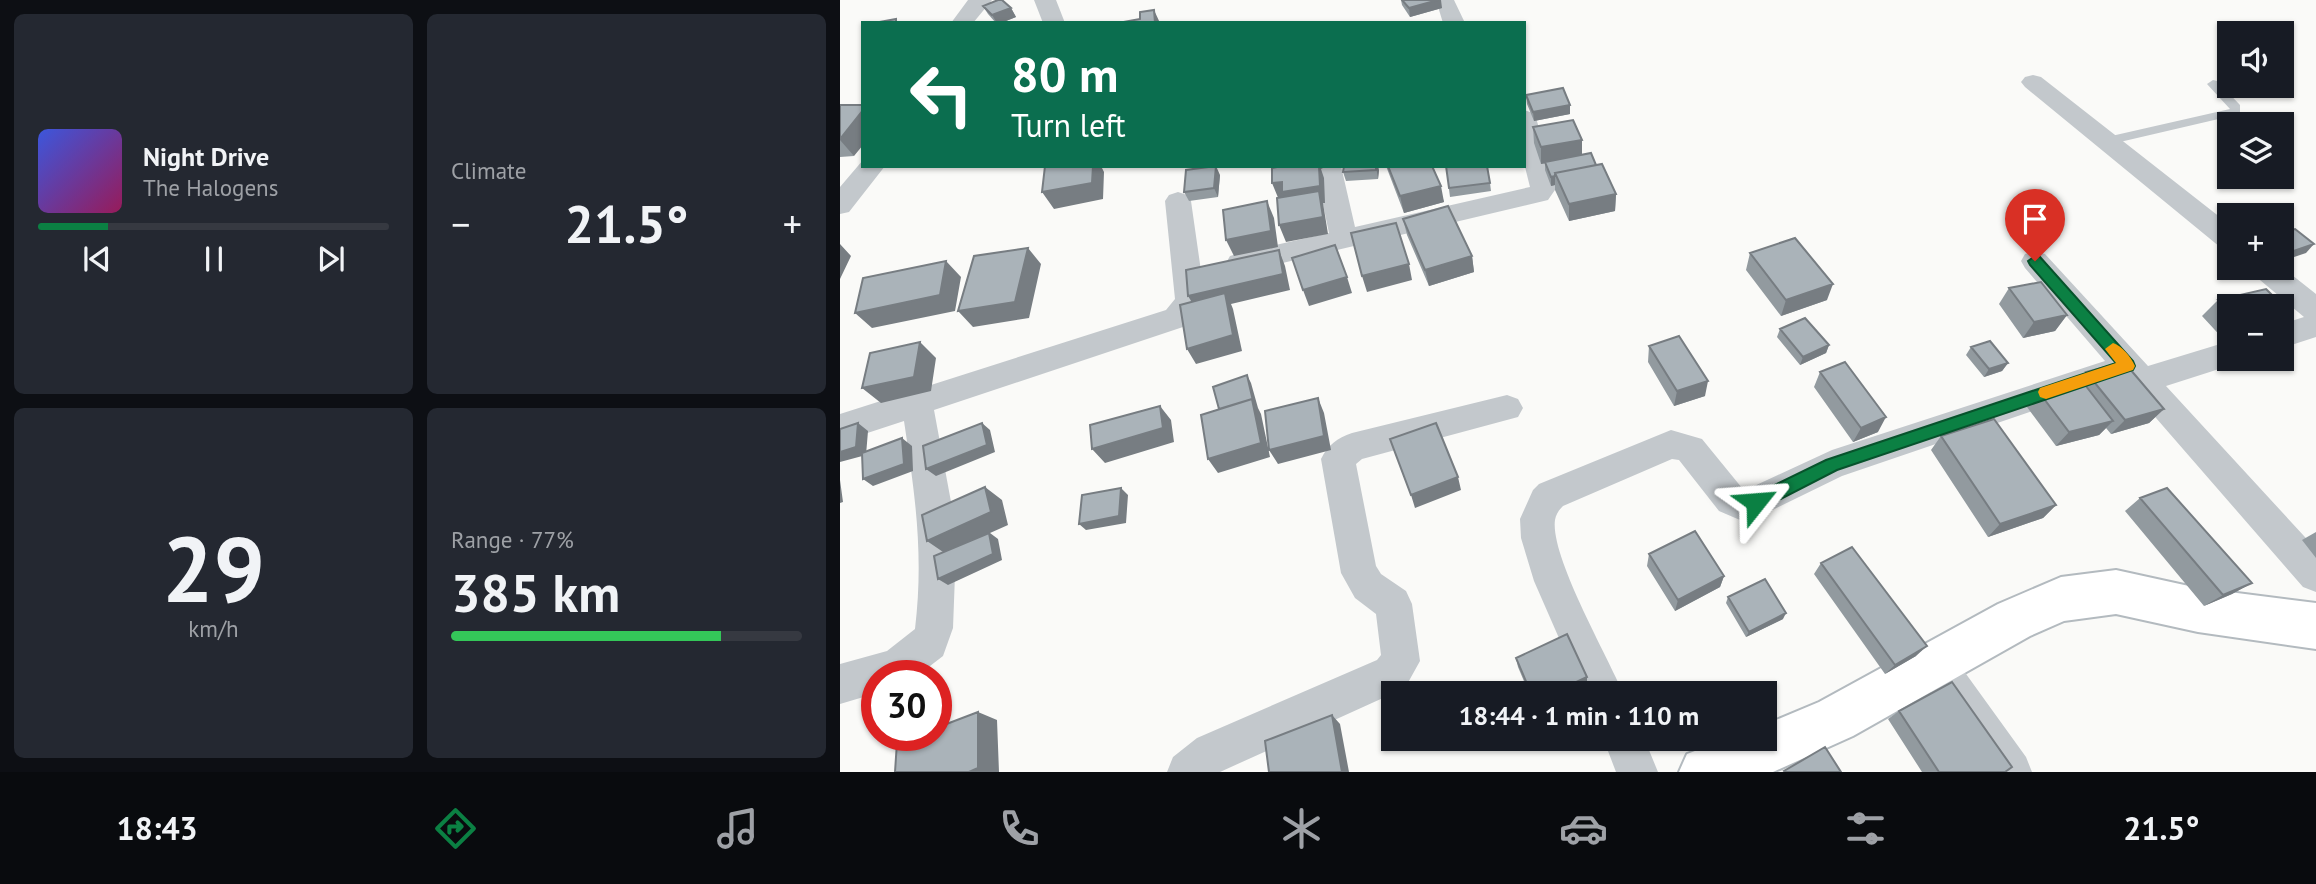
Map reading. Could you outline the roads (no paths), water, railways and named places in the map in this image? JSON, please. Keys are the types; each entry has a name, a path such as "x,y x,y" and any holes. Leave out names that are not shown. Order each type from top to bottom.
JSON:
{"street":[{"path":"1045,0 1053,21"},
{"path":"963,21 977,1"},
{"path":"1445,2 1453,21"},
{"path":"2033,82 2217,230"},
{"path":"1187,276 1539,194 1544,187 1526,125"},
{"path":"840,205 870,168"},
{"path":"1328,168 1344,239"},
{"path":"840,428 1176,318 1186,310 1190,299 1178,201"},
{"path":"2035,261 2316,575"},
{"path":"2279,280 2316,310"},
{"path":"2294,332 2316,325"},
{"path":"1598,681 1542,551 1537,522 1542,504 1551,495 1671,444 1690,449 1731,500 1740,503 1756,502 1832,465 2134,373 2217,356"},
{"path":"840,684 897,667 929,642 934,628 938,548 936,518 916,403"},
{"path":"1188,772 1212,753 1391,674 1401,661 1393,604 1368,586 1359,573 1338,459 1343,452 1507,408"},
{"path":"1704,772 1753,765 1934,663 2014,620 2061,599 2116,592 2198,610 2316,625"},
{"path":"1934,663 2011,772"},
{"path":"1628,751 1637,772"}],"lane":[{"path":"2107,141 2236,111 2213,85"}]}
